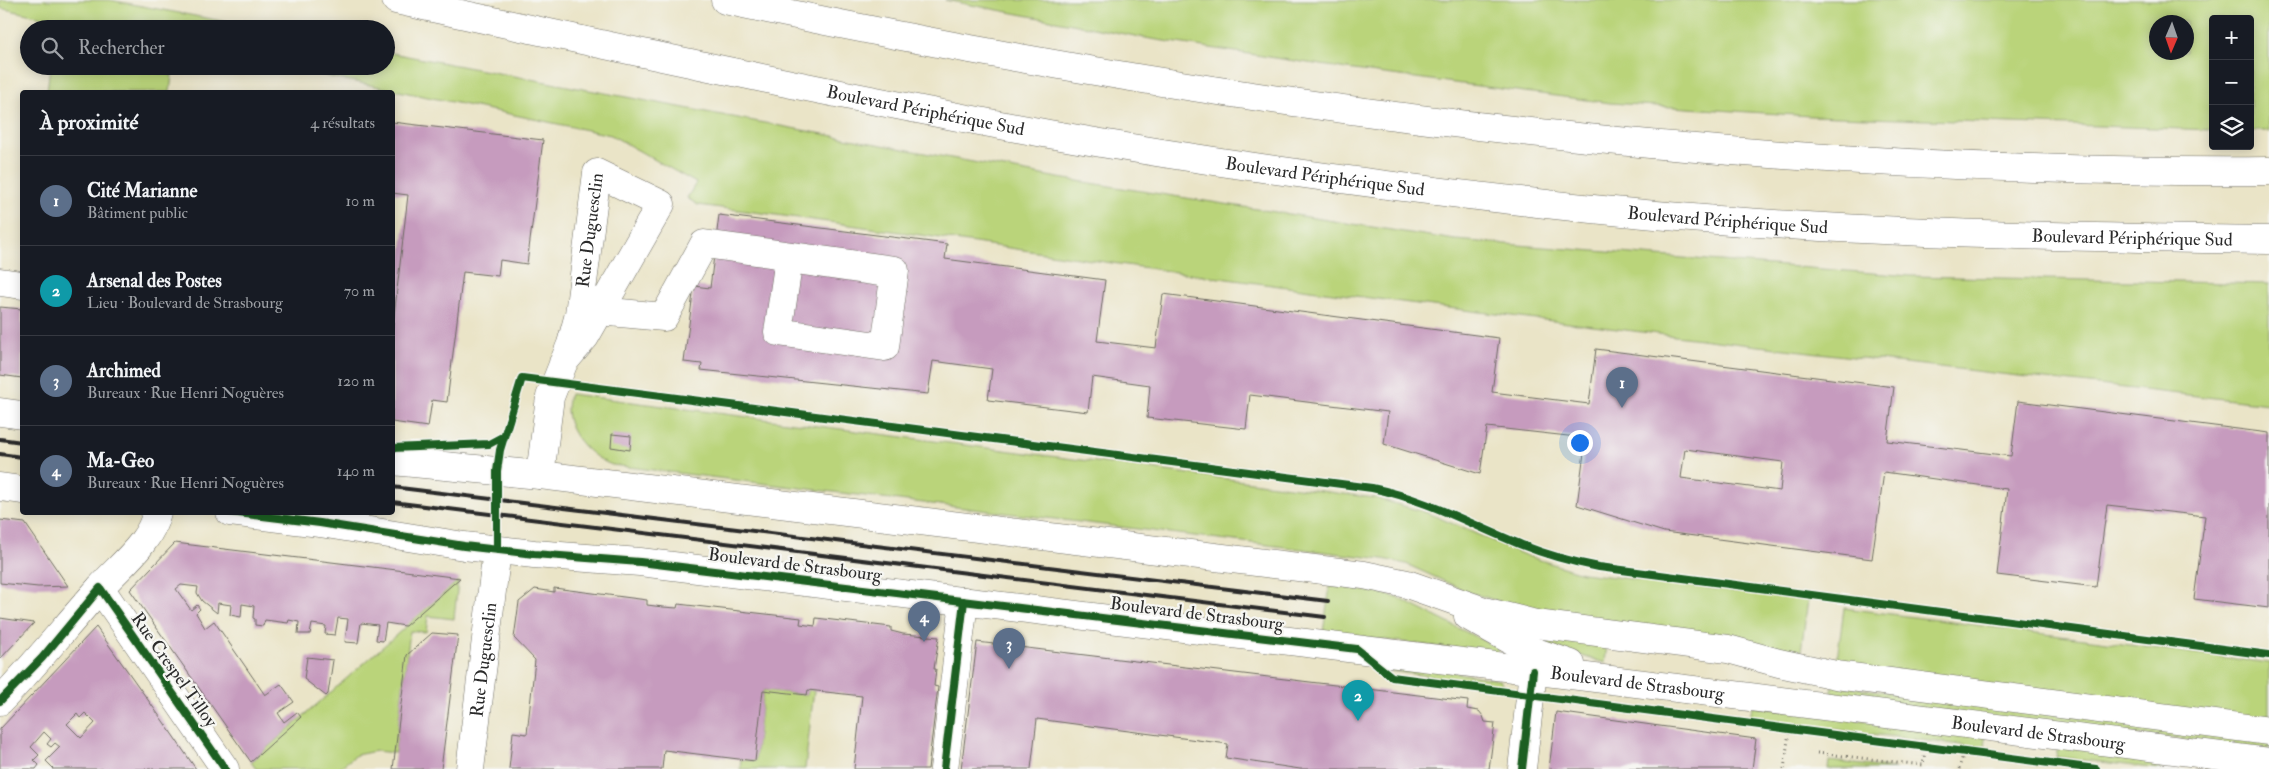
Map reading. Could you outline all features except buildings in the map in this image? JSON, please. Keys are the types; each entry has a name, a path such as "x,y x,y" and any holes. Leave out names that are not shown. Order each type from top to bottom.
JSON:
{"main road":[{"name":"Boulevard Périphérique Sud","path":"396,0 697,64 1051,134 1202,159 1427,190 1540,204 1764,224 2006,235 2269,240"},
{"path":"724,0 993,53 1175,84 1316,106 1566,137 1758,154 1902,163 2269,170"},
{"name":"Rue Duguesclin","path":"540,475 550,397 579,314 597,173 661,204 579,345 563,363"},
{"path":"599,311 664,318 704,244 895,270 885,347 778,332 789,260 886,273"},
{"path":"0,282 20,285"},
{"path":"0,412 20,415"},
{"name":"Boulevard de Strasbourg","path":"395,461 540,475 1364,575 1391,580 1484,611 1536,624 1728,649 1779,663 1836,675 2269,731"},
{"path":"0,487 20,490"},
{"path":"0,702 42,658 100,588 148,537 156,515"},
{"name":"Boulevard de Strasbourg","path":"255,515 497,550 640,562 2269,762"},
{"name":"Rue Duguesclin","path":"470,769 497,550"},
{"name":"Rue Crespel Tilloy","path":"100,588 225,769"},
{"path":"1432,594 1493,632 1521,646 1623,682"},
{"path":"944,769 964,601"},
{"path":"1522,769 1533,671"}],"path":[{"path":"1780,728 1799,730"},
{"path":"1784,769 1789,729"},
{"path":"1915,745 1935,748"},
{"path":"1817,753 1923,765 1925,747"},
{"path":"1954,750 1973,753"},
{"path":"1959,769 1964,752"}],"green space":[{"path":"0,0 110,0 216,20 55,20 0,8"},
{"path":"945,0 2269,0 2269,131 2254,131 2254,15 2209,15 2209,130 1811,116 1610,103 1354,70 1151,39"},
{"path":"395,54 1058,178 1455,240 1910,276 2269,284 2269,404 1883,361 1370,298 698,205 687,198 696,183 611,135 321,75 395,75"},
{"path":"49,75 172,75 170,90 47,90"},
{"path":"570,394 1375,498 1428,513 1527,556 1582,573 1808,600 1800,658 1547,616 1468,592 1406,564 1383,559 612,465 592,454 576,437 568,416 567,405"},
{"path":"458,581 454,619 428,616 426,632 410,631 395,753 376,751 356,755 338,769 256,769 251,762"},
{"path":"1330,586 1380,593 1398,598 1500,649 1497,654 1323,632"},
{"path":"1844,608 2269,663 2269,723 1836,666"},
{"path":"1534,634 1607,643 1605,663 1533,641"},
{"path":"1376,659 1500,680 1505,687 1392,671"},
{"path":"1833,685 2269,741 2269,750 1831,698"},
{"path":"763,690 807,695 808,690 814,690 805,769 740,769 741,759 755,761"},
{"path":"1752,706 1986,736 1985,748 1750,719"},
{"path":"2058,746 2162,759 2161,769 2056,757"},
{"path":"1829,761 1896,769 1828,769"}],"railway":[{"path":"0,439 20,442"},
{"path":"0,454 20,457"},
{"path":"395,487 1328,601"},
{"path":"395,502 1325,617"}],"cycle path":[{"path":"497,550 497,471 500,450 522,378 1372,488 1430,506 1541,552 1599,567 2269,655"},
{"path":"395,448 489,444 504,436"},
{"path":"255,515 320,523 464,546 534,554 640,562 1357,649 1392,677 2096,769"},
{"path":"0,701 42,658 100,588 225,769"},
{"path":"944,769 964,601"},
{"path":"1522,769 1533,671"}],"place":[{"name":"Cité Marianne","path":"1622,408"},
{"name":"Ma-Geo","path":"924,642"},
{"name":"Archimed","path":"1009,669"},
{"name":"Arsenal des Postes","path":"1358,721"}]}
